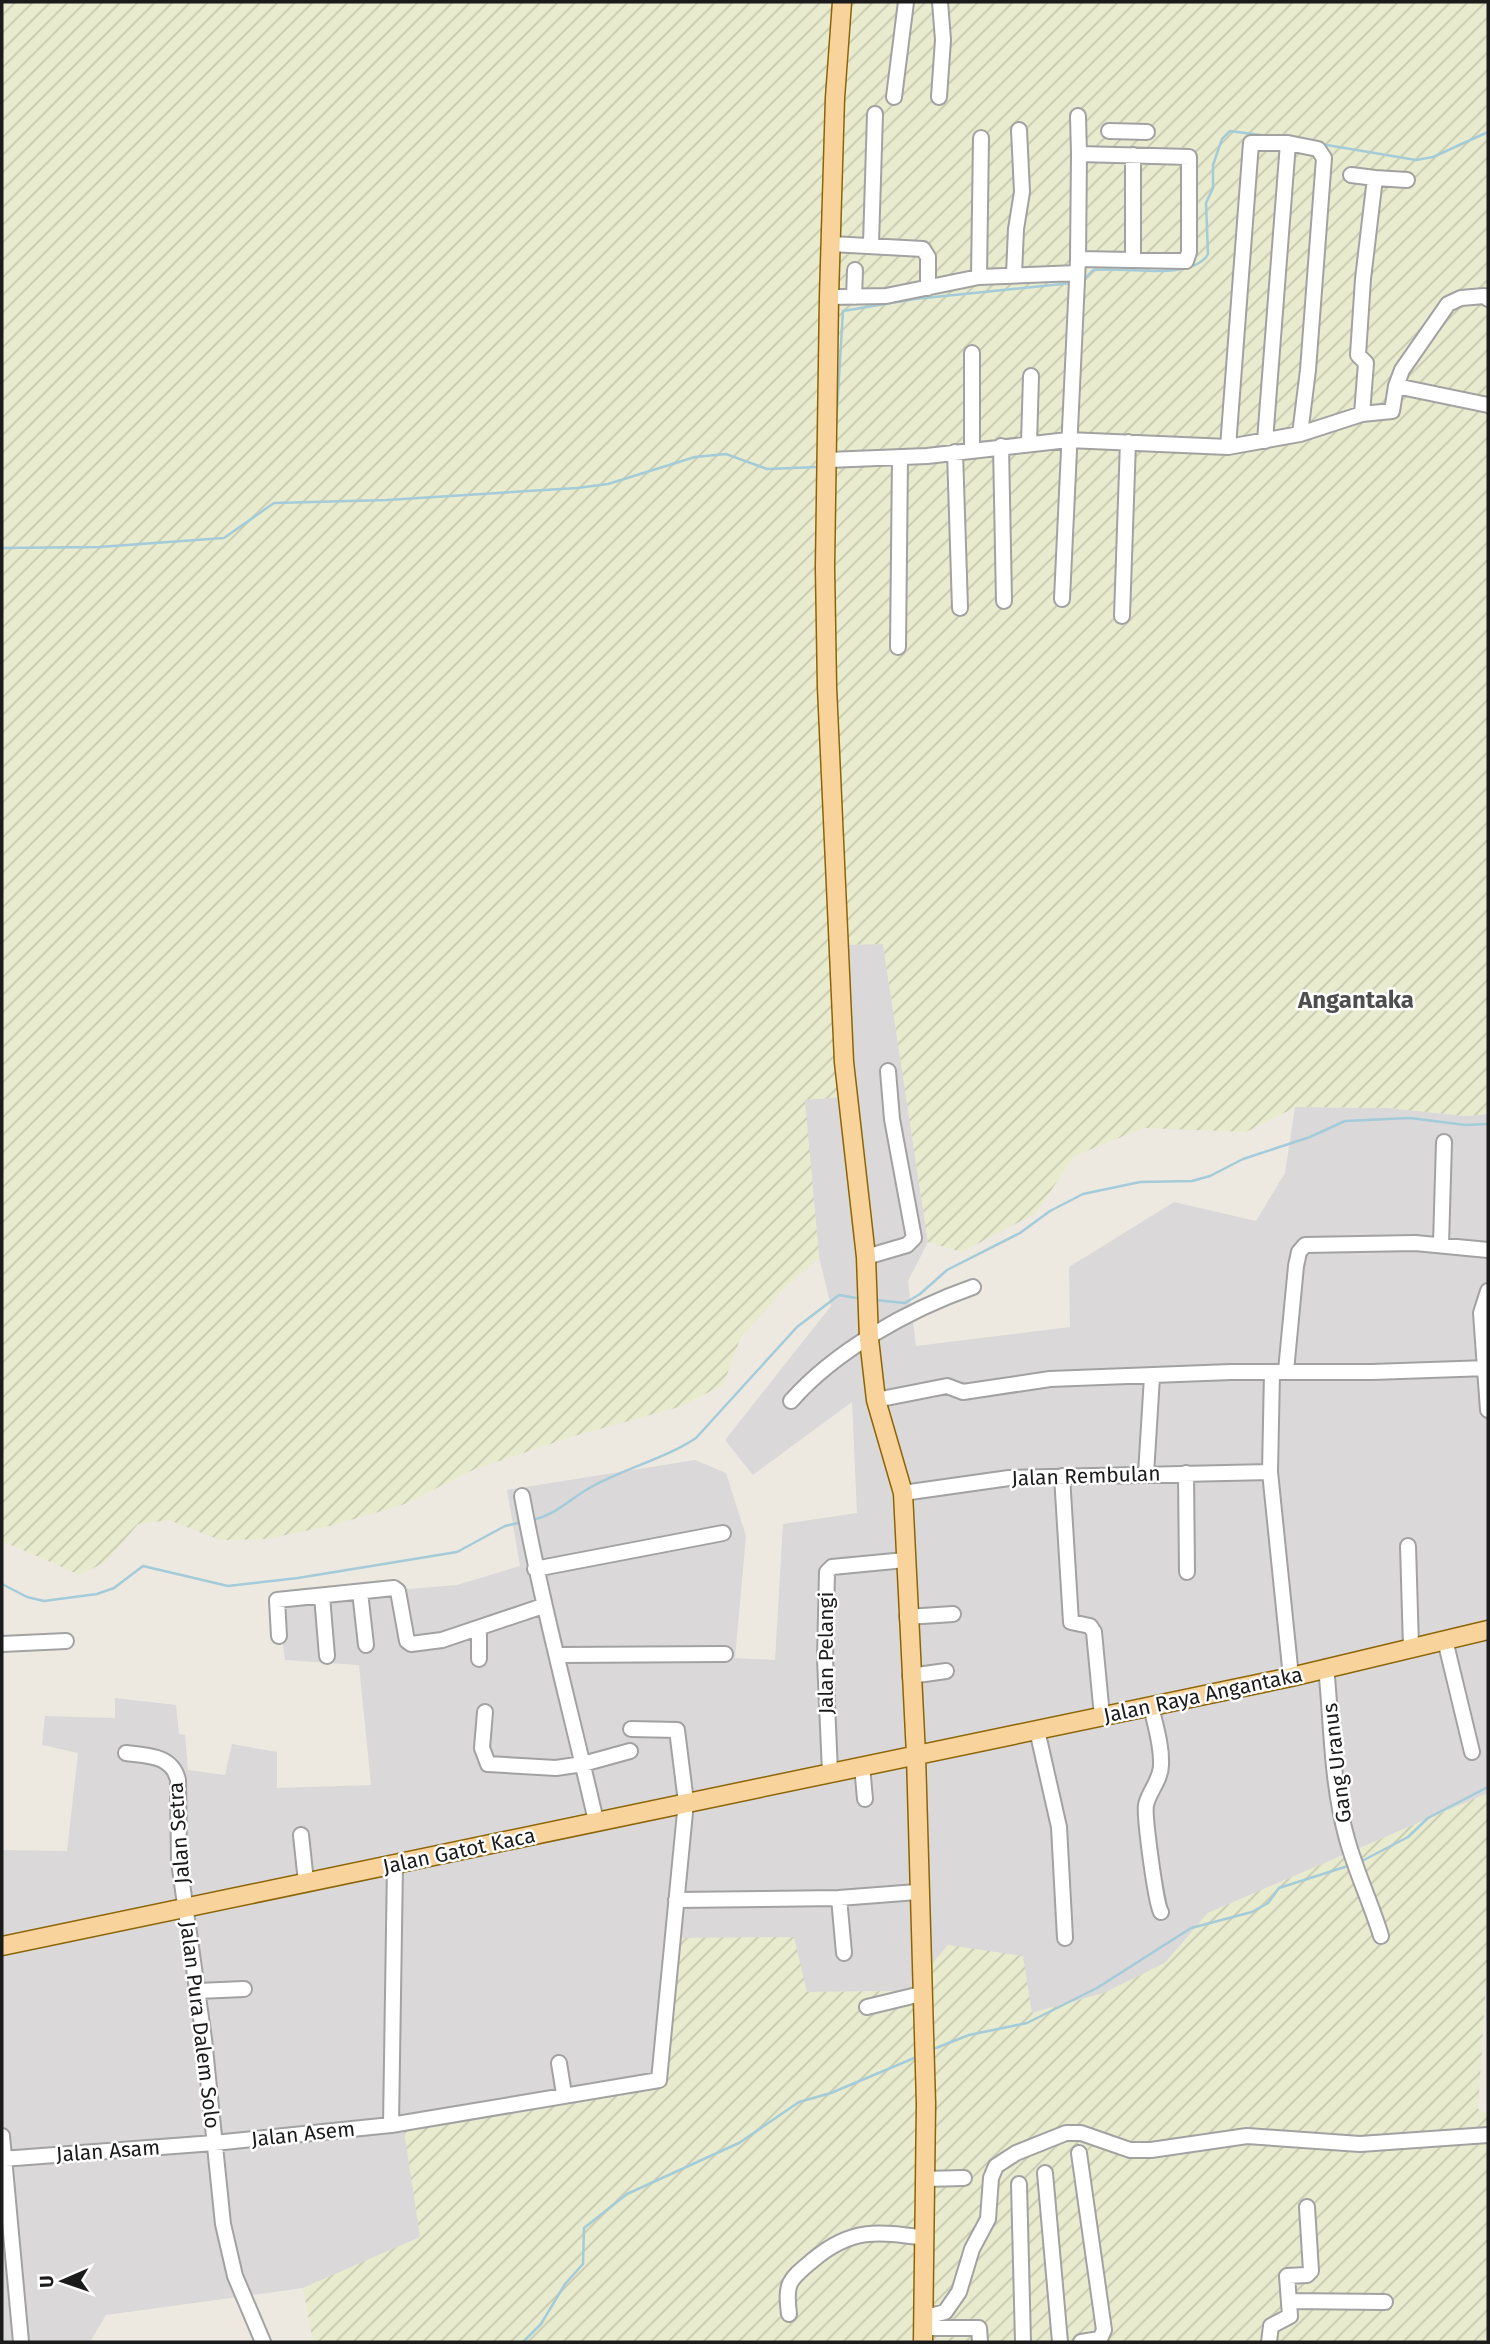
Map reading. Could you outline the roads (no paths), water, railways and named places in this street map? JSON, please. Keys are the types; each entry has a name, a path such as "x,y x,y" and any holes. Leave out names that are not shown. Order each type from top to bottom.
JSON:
{"main road":[{"path":"842,2 829,297 827,687 844,1062 866,1257 869,1339 876,1400 903,1493 907,1617 916,1755 917,1892 922,1994 925,2179 922,2329"},
{"name":"Jalan Raya Angantaka","path":"916,1755 1291,1677 1488,1630"},
{"name":"Jalan Gatot Kaca","path":"2,1946 916,1755"}],"street":[{"path":"894,97 906,2"},
{"path":"939,97 943,40 940,2"},
{"path":"871,244 875,114"},
{"path":"1062,599 1077,266 1078,116"},
{"path":"1014,274 1016,229 1022,192 1019,130"},
{"path":"1109,131 1152,132 1141,155 1133,260"},
{"path":"979,277 981,138"},
{"path":"1265,441 1288,144"},
{"path":"1227,447 1250,145 1288,144 1318,149 1324,158 1308,370 1300,433"},
{"path":"829,297 886,296 979,277 1133,260 1186,261 1189,252 1189,157 1079,154"},
{"path":"1351,175 1407,180"},
{"path":"1362,414 1366,363 1358,355 1363,279 1375,178"},
{"path":"831,244 871,244 925,249 928,288"},
{"path":"854,297 855,270"},
{"path":"828,460 900,458 1068,440 1227,447 1300,433 1362,414 1393,411 1396,386 1402,370 1448,304 1461,298 1484,296 1488,299"},
{"path":"972,353 972,450"},
{"path":"1029,443 1031,376"},
{"path":"1396,386 1488,405"},
{"path":"1122,616 1128,442"},
{"path":"1001,446 1004,601"},
{"path":"955,452 960,608"},
{"path":"898,647 900,458"},
{"path":"866,1257 907,1245 914,1238 892,1119 888,1072"},
{"path":"1441,1244 1444,1142"},
{"path":"1291,1677 1270,1472 1279,1372 1296,1266 1303,1246 1350,1242 1441,1244 1488,1250"},
{"path":"791,1401 809,1381 869,1339 930,1302 973,1287"},
{"path":"1488,1291 1481,1314 1488,1410"},
{"path":"876,1400 949,1386 963,1392 1050,1379 1486,1368"},
{"path":"1146,1474 1152,1377"},
{"name":"Jalan Rembulan","path":"903,1493 1009,1478 1270,1472"},
{"path":"1186,1473 1187,1572"},
{"path":"1062,1476 1071,1622 1090,1626 1094,1632 1102,1716"},
{"path":"522,1496 543,1605 558,1655 596,1821"},
{"path":"536,1569 723,1533"},
{"path":"1408,1546 1410,1647"},
{"name":"Jalan Pelangi","path":"830,1772 825,1659 827,1572 832,1567 905,1560"},
{"path":"279,1636 276,1601 396,1588 407,1641 411,1644 442,1640 543,1605"},
{"path":"360,1592 366,1645"},
{"path":"322,1596 327,1656"},
{"path":"907,1617 953,1614"},
{"path":"479,1628 479,1659"},
{"path":"1445,1640 1472,1752"},
{"path":"2,1644 66,1641"},
{"path":"558,1655 724,1654"},
{"name":"Gang Uranus","path":"1326,1667 1332,1756 1346,1839 1381,1936"},
{"path":"910,1676 946,1671"},
{"path":"1151,1706 1161,1761 1159,1776 1147,1803 1145,1817 1153,1861 1154,1896 1161,1912"},
{"path":"485,1712 482,1748 488,1764 543,1768 583,1764 630,1751"},
{"path":"631,1728 676,1728 686,1802 676,1900 839,1898 917,1892"},
{"path":"1037,1730 1059,1827 1065,1938"},
{"name":"Jalan Setra","path":"126,1753 160,1758 176,1774 177,1833 185,1908"},
{"path":"862,1766 865,1799"},
{"path":"300,1835 306,1882"},
{"path":"391,2125 395,1864"},
{"path":"839,1898 844,1953"},
{"name":"Jalan Asem","path":"214,2143 391,2125 660,2079 676,1900"},
{"name":"Jalan Pura Dalem Solo","path":"185,1908 198,1991 229,2255 263,2342"},
{"path":"198,1991 244,1989"},
{"path":"867,2007 922,1994"},
{"path":"559,2063 564,2094"},
{"path":"922,2329 945,2312 959,2292 972,2249 988,2219 991,2179 996,2166 1016,2153 1066,2133 1081,2133 1130,2150 1151,2150 1247,2136 1360,2144 1488,2135"},
{"path":"2,2136 22,2342"},
{"name":"Jalan Asam","path":"3,2159 214,2143"},
{"path":"1079,2153 1104,2330 1100,2339 1081,2342"},
{"path":"1045,2173 1060,2342"},
{"path":"925,2179 964,2178"},
{"path":"1019,2184 1023,2342"},
{"path":"1269,2342 1271,2326 1290,2316 1287,2276 1308,2274 1311,2271 1307,2207"},
{"path":"789,2314 786,2291 789,2280 837,2240 881,2233 925,2238"},
{"path":"1289,2301 1385,2302"},
{"path":"2,2307 18,2304"},
{"path":"922,2329 977,2328 981,2330 980,2342"}],"waterway":[{"path":"1082,282 1093,270 1172,270 1200,263 1208,254 1206,203 1213,188 1213,165 1222,139 1230,131 1276,137"},
{"path":"1321,144 1416,160 1433,157 1488,132"},
{"path":"835,444 843,311 915,299 1072,283"},
{"path":"2,548 99,547 224,538 274,503 387,500 577,488 608,484 695,457 726,454 767,469 818,467"},
{"path":"875,1300 905,1303 920,1294 947,1270 1020,1233 1050,1211 1083,1194 1140,1182 1192,1181 1210,1176 1243,1159 1310,1137 1345,1121 1410,1118 1466,1125 1488,1124"},
{"path":"533,1520 555,1511 599,1483 696,1438 797,1327 839,1295 862,1299"},
{"path":"2,1584 27,1597 44,1601 97,1594 114,1588 143,1566 228,1586 298,1578 457,1552 505,1526 523,1522"},
{"path":"1360,1862 1408,1837 1428,1818 1488,1787"},
{"path":"931,2050 969,2035 1027,2023 1097,1988 1191,1928 1252,1912 1268,1903 1279,1888 1351,1865"},
{"path":"523,2342 541,2324 565,2284 583,2264 584,2228 627,2194 739,2143 799,2102 831,2093 919,2056"}],"district":[{"name":"Angantaka","path":"1356,1000"}]}
